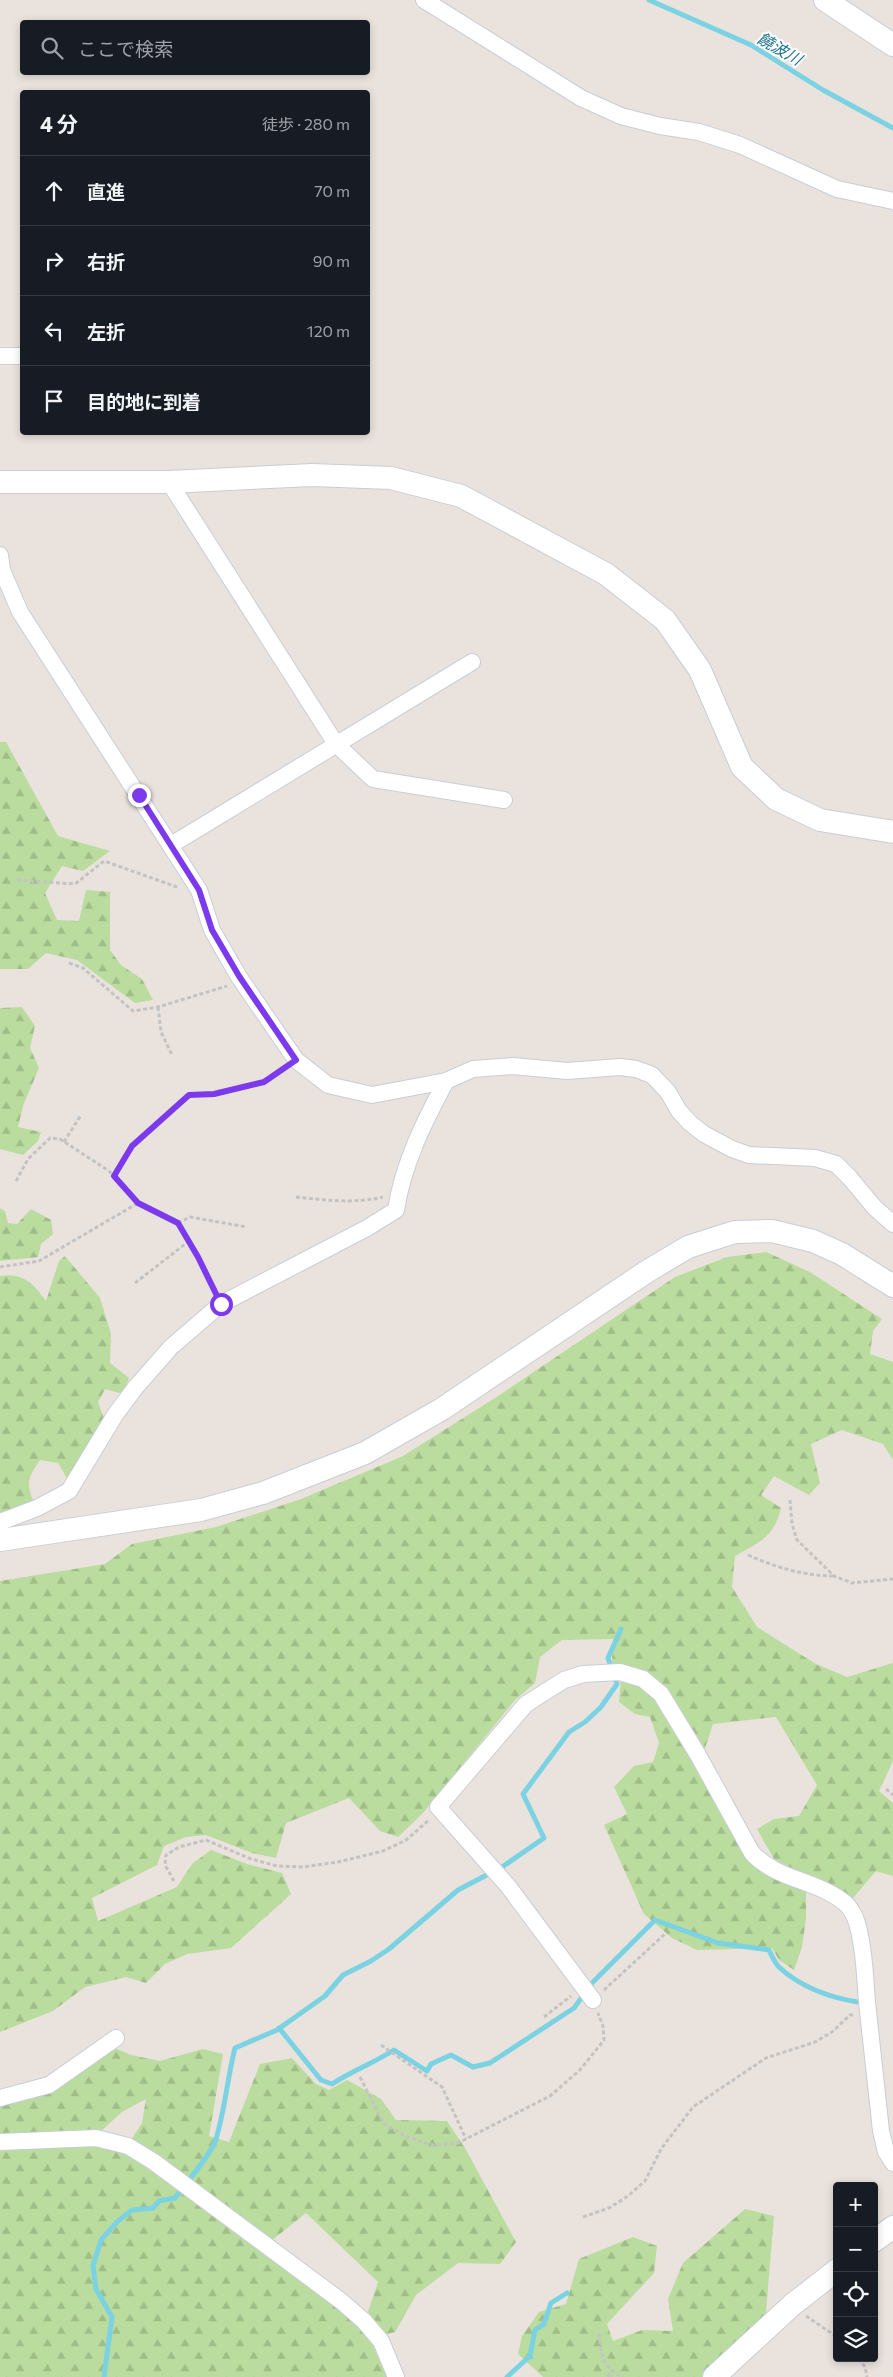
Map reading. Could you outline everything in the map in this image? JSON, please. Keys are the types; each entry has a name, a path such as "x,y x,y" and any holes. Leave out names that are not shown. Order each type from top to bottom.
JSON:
{"street":[{"path":"424,0 581,98 621,116 708,135 740,145 837,189 893,201"},
{"path":"825,0 893,45"},
{"path":"0,356 20,356"},
{"path":"0,482 169,482 312,475 391,478 461,496 606,574 665,620 700,670 742,767 776,799 820,820 893,832"},
{"path":"169,482 336,744 373,779 504,800"},
{"path":"0,555 2,570 20,612 171,845 201,896 212,930 239,976 296,1060 328,1085 372,1095 446,1081 473,1070 513,1066 567,1070 620,1067 636,1069 652,1075 668,1092 679,1111 690,1123 704,1134 732,1149 749,1155 815,1158 836,1164 893,1224"},
{"path":"171,845 472,662"},
{"path":"0,1522 37,1508 69,1491 115,1415 135,1388 171,1347 221,1304 367,1228 396,1210 398,1193 420,1131 446,1081"},
{"path":"0,1540 201,1510 263,1493 365,1453 442,1409 654,1267 688,1247 735,1232 772,1231 813,1240 842,1254 893,1286"},
{"path":"588,1993 502,1880 438,1807 526,1704 564,1680 596,1672 620,1672 643,1679 660,1694 698,1755 752,1853 760,1862 776,1872 814,1887 846,1903 849,1908 856,1922 860,1940 881,2130 886,2152 893,2163"},
{"path":"0,2098 49,2085 116,2038"},
{"path":"0,2142 96,2138 128,2146 175,2178 342,2301 364,2320 380,2341 396,2377"},
{"path":"878,2237 893,2227"},
{"path":"714,2377 792,2305 834,2272"}],"path":[{"path":"16,880 75,884 104,861 201,896"},
{"path":"69,963 83,968 133,1010 158,1007 228,986 239,976"},
{"path":"158,1007 161,1032 172,1055"},
{"path":"114,1176 132,1146 189,1095 214,1094 264,1082 296,1060"},
{"path":"64,1142 80,1115"},
{"path":"16,1182 28,1159 50,1138 60,1139 114,1176 138,1203 178,1223 221,1304"},
{"path":"296,1197 368,1200 398,1193"},
{"path":"0,1268 39,1261 138,1203"},
{"path":"178,1223 190,1217 247,1227"},
{"path":"135,1283 189,1241"},
{"path":"790,1500 792,1524 797,1540 834,1576"},
{"path":"748,1555 786,1569 820,1576 834,1576 852,1583 893,1579"},
{"path":"886,1789 893,1795"},
{"path":"174,1881 165,1865 166,1855 179,1847 206,1840 251,1859 277,1866 303,1867 329,1863 383,1851 406,1840 428,1820 438,1807"},
{"path":"544,2017 588,1993 666,1933"},
{"path":"360,2077 384,2124 407,2138 434,2145 458,2143 550,2096 580,2070 604,2040 603,2026 588,1993"},
{"path":"583,2217 609,2208 628,2196 645,2181 661,2149 694,2107 766,2058 815,2042 832,2032 850,2015 868,2013"},
{"path":"381,2045 442,2087 466,2139"},
{"path":"792,2305 833,2334"},
{"path":"599,2334 602,2359 611,2371 623,2377"},
{"path":"862,2362 867,2377"},
{"path":"608,2377 611,2371"}],"green space":[{"path":"0,742 6,742 58,836 110,851 83,871 62,866 45,893 57,920 79,921 86,890 110,892 110,950 121,965 142,979 153,1000 135,1003 77,960 46,953 28,969 0,969"},
{"path":"22,1007 35,1026 30,1048 39,1068 23,1106 18,1127 41,1132 38,1141 23,1155 0,1149 0,1008"},
{"path":"0,1208 5,1211 8,1223 17,1224 31,1209 51,1220 53,1234 41,1244 38,1257 0,1261"},
{"path":"766,1252 810,1272 882,1319 873,1331 870,1354 893,1362 893,1460 883,1444 842,1430 811,1444 820,1483 809,1495 774,1476 761,1495 781,1508 778,1518 765,1538 735,1556 732,1587 757,1627 816,1664 847,1677 893,1663 893,1761 879,1791 893,1803 893,1876 876,1871 852,1899 774,1859 757,1829 774,1819 799,1816 817,1785 776,1717 713,1724 704,1751 658,1683 612,1665 613,1639 562,1640 540,1657 535,1683 515,1700 423,1813 398,1837 380,1831 349,1798 286,1823 276,1858 252,1853 206,1835 186,1837 164,1846 157,1865 92,1898 98,1921 177,1887 192,1864 211,1850 247,1864 282,1873 291,1894 231,1948 187,1954 165,1964 146,1983 126,1977 85,1987 53,2011 0,2032 0,1581 105,1564 132,1544 216,1527 301,1499 403,1456 495,1398 675,1277 727,1257"},
{"path":"65,1256 100,1298 111,1334 110,1363 129,1378 123,1394 105,1389 98,1402 105,1421 68,1480 58,1463 40,1460 29,1480 34,1502 0,1516 0,1276 15,1276 27,1281 37,1289 46,1301 59,1261"},
{"path":"621,1678 643,1684 660,1701 734,1830 806,1888 806,1918 802,1947 794,1970 779,1960 772,1948 697,1950 672,1938 644,1914 604,1825 627,1814 614,1787 634,1766 653,1762 659,1743 650,1717 635,1714 619,1702"},
{"path":"115,2048 131,2055 160,2061 203,2049 223,2054 209,2136 229,2142 260,2064 292,2058 316,2084 329,2090 347,2080 381,2099 396,2120 447,2121 465,2148 516,2242 500,2264 458,2263 416,2295 395,2332 383,2335 368,2312 378,2282 306,2213 271,2241 131,2140 142,2123 146,2099 122,2112 100,2132 0,2137 0,2106"},
{"path":"94,2147 125,2152 353,2319 372,2344 387,2377 0,2377 0,2148"},
{"path":"745,2209 774,2216 766,2313 724,2353 703,2377 543,2377 518,2354 522,2336 539,2312 566,2304 579,2259 633,2237 657,2246 654,2273 607,2324 613,2341 642,2330 673,2331 668,2299 683,2263"}],"waterway":[{"name":"饒波川","path":"649,0 751,45 823,90 893,128"},
{"path":"104,2377 112,2317 96,2289 93,2266 101,2240 118,2221 132,2210 153,2208 159,2201 175,2198 208,2155 218,2131 235,2048 277,2030 325,1996 343,1975 371,1961 389,1949 458,1890 502,1867 544,1838 523,1794 569,1732 585,1722 601,1707 617,1684 608,1658 621,1629"},
{"path":"279,2028 321,2080 332,2084 394,2050 427,2071 431,2064 451,2055 473,2067 490,2063 574,2008 593,1982 655,1920 718,1943 769,1950 779,1967 806,1986 837,1998 858,2002"},
{"path":"507,2377 530,2356 535,2330 544,2324 551,2303 567,2293"}],"route":[{"path":"139,795 199,890 212,930 239,976 296,1060 264,1082 214,1094 189,1095 132,1146 114,1176 138,1203 178,1223 198,1257 221,1304"}]}
